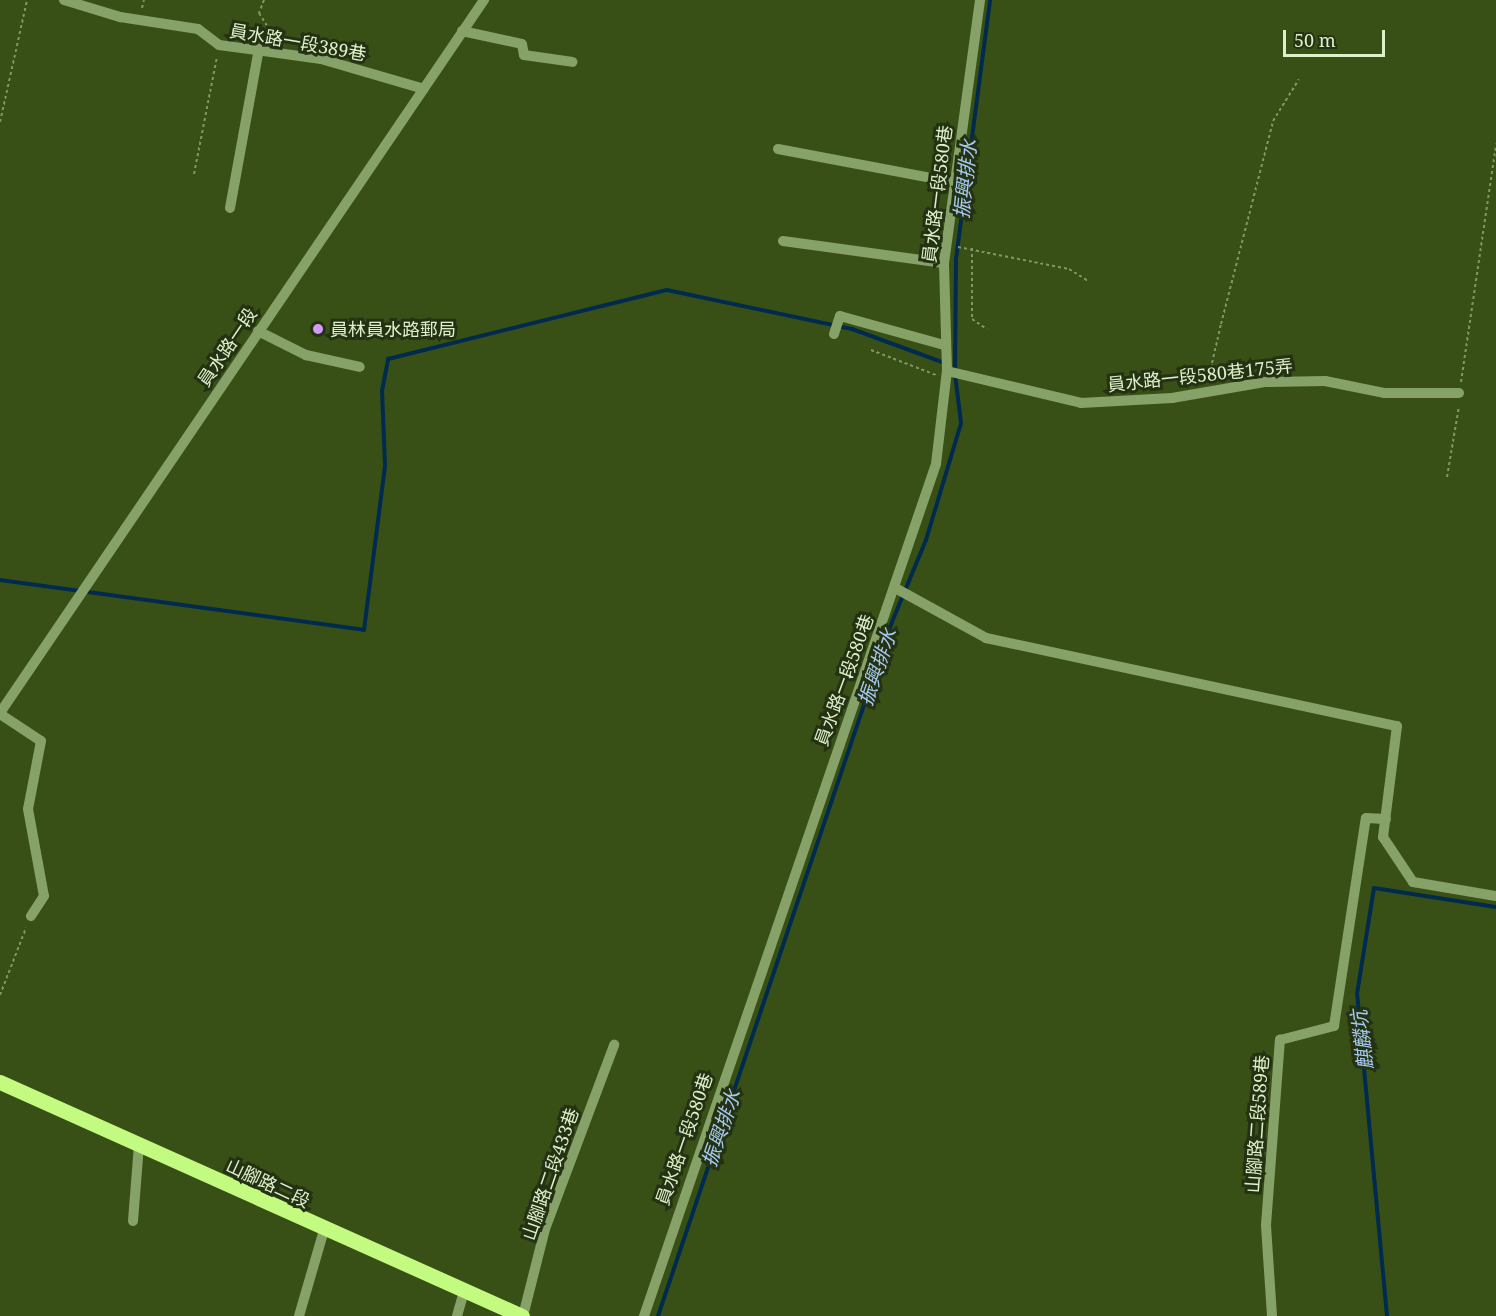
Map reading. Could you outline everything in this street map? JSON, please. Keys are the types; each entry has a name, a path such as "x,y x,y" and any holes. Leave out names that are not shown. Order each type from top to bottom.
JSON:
{"main road":[{"name":"山腳路二段","path":"0,1082 324,1230 522,1316"}],"street":[{"name":"員水路一段389巷","path":"64,0 120,17 198,29 219,45 282,53 424,89"},
{"name":"員水路一段","path":"0,713 484,0"},
{"name":"員水路一段580巷","path":"644,1316 874,635 897,589 936,464 946,375 944,263 952,182 980,0"},
{"path":"462,31 522,44 524,55 573,62"},
{"path":"230,208 258,50"},
{"path":"778,149 952,182"},
{"path":"783,241 944,263"},
{"path":"834,334 840,316 944,345"},
{"path":"258,331 306,355 360,367"},
{"name":"員水路一段580巷175弄","path":"946,375 1081,403 1216,390 1265,382 1325,381 1384,393 1459,393"},
{"path":"897,589 986,638 1397,726 1383,837 1413,882 1496,896"},
{"path":"0,713 41,741 28,809 44,896 31,916"},
{"name":"山腳路二段589巷","path":"1272,1316 1266,1225 1281,1040 1334,1026 1366,818 1386,819"},
{"name":"山腳路二段433巷","path":"522,1316 545,1229 614,1045"},
{"path":"133,1221 139,1145"},
{"path":"299,1316 324,1230"},
{"path":"457,1316 464,1292"}],"path":[{"path":"0,122 27,0"},
{"path":"264,0 259,13 282,53"},
{"path":"194,174 219,45"},
{"path":"1216,390 1212,363 1273,121 1299,79"},
{"path":"1447,477 1496,144"},
{"path":"987,329 972,319 972,248 1069,269 1088,282"},
{"path":"871,350 946,375"},
{"path":"0,995 31,916"}],"waterway":[{"name":"振興排水","path":"658,1316 892,622 926,540 961,423 955,374 956,259 990,0"},
{"path":"0,580 364,630 385,465 382,391 388,359 667,290 852,329 945,363"},
{"name":"麒麟坑","path":"1387,1316 1357,994 1374,888 1496,907"}],"place":[{"name":"員林員水路郵局","path":"318,329"}]}
